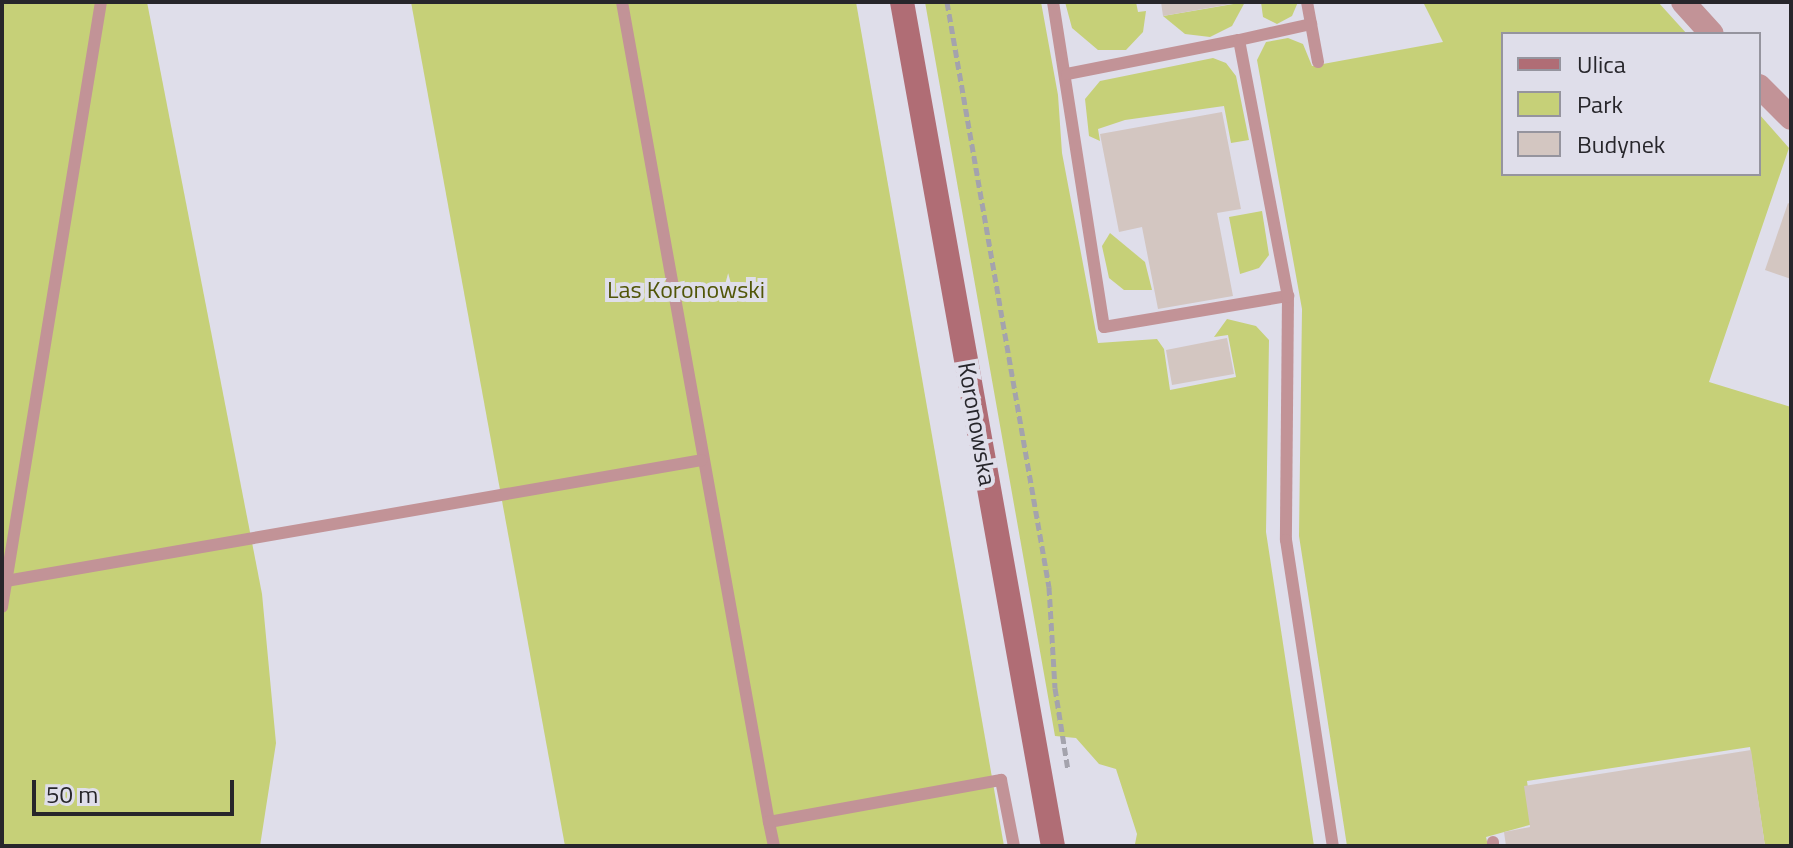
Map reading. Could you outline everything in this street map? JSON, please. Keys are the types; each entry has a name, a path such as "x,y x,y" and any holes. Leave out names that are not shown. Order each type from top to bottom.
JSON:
{"main road":[{"name":"Koronowska","path":"902,2 1053,846"}],"street":[{"path":"1683,2 1710,32"},
{"path":"1761,88 1791,118"}],"lane":[{"path":"2,607 4,579 101,2"},
{"path":"622,2 702,460 774,846"},
{"path":"1053,2 1067,74 1073,152 1104,327 1288,296"},
{"path":"1307,2 1318,62"},
{"path":"1067,74 1311,24"},
{"path":"1239,40 1288,296 1286,540 1333,846"},
{"path":"4,579 702,460"},
{"path":"769,822 1001,780 1014,846"}],"path":[{"path":"947,2 1047,572 1055,688 1070,782"}],"green space":[{"path":"2,2 147,2 262,594 276,743 260,846 2,846"},
{"name":"Las Koronowski","path":"411,2 856,2 1004,846 565,846"},
{"path":"925,2 1041,2 1058,95 1062,153 1098,343 1157,339 1164,349 1170,390 1236,377 1228,335 1214,337 1227,319 1256,326 1269,340 1266,532 1314,846 1107,846 1135,844 1137,834 1116,769 1099,764 1076,738 1055,736"},
{"path":"1065,2 1136,2 1138,12 1146,11 1143,32 1126,50 1098,50 1072,28"},
{"path":"1245,2 1232,26 1210,37 1185,34 1163,16"},
{"path":"1261,2 1298,2 1292,16 1277,24 1263,17"},
{"path":"1423,2 1658,2 1685,32 1501,32 1501,176 1761,176 1761,116 1789,148 1709,382 1791,407 1791,846 1765,846 1750,747 1527,781 1533,824 1486,837 1488,846 1347,846 1299,536 1302,309 1257,60 1266,42 1288,38 1303,44 1312,66 1443,42"},
{"path":"1213,58 1226,63 1236,76 1249,140 1231,143 1224,106 1125,120 1098,129 1100,141 1089,136 1085,99 1100,81"},
{"path":"1262,211 1269,255 1259,268 1240,274 1229,217"},
{"path":"1110,233 1145,262 1152,290 1124,290 1109,278 1102,246"}],"building":[{"path":"1161,2 1231,2 1231,4 1163,16"},
{"path":"1222,112 1241,209 1217,213 1233,296 1158,309 1142,227 1119,232 1100,134"},
{"path":"1788,203 1791,205 1791,279 1765,270"},
{"path":"1227,338 1234,374 1172,385 1166,350"},
{"path":"1751,750 1765,846 1506,846 1504,832 1530,827 1524,786"}]}
